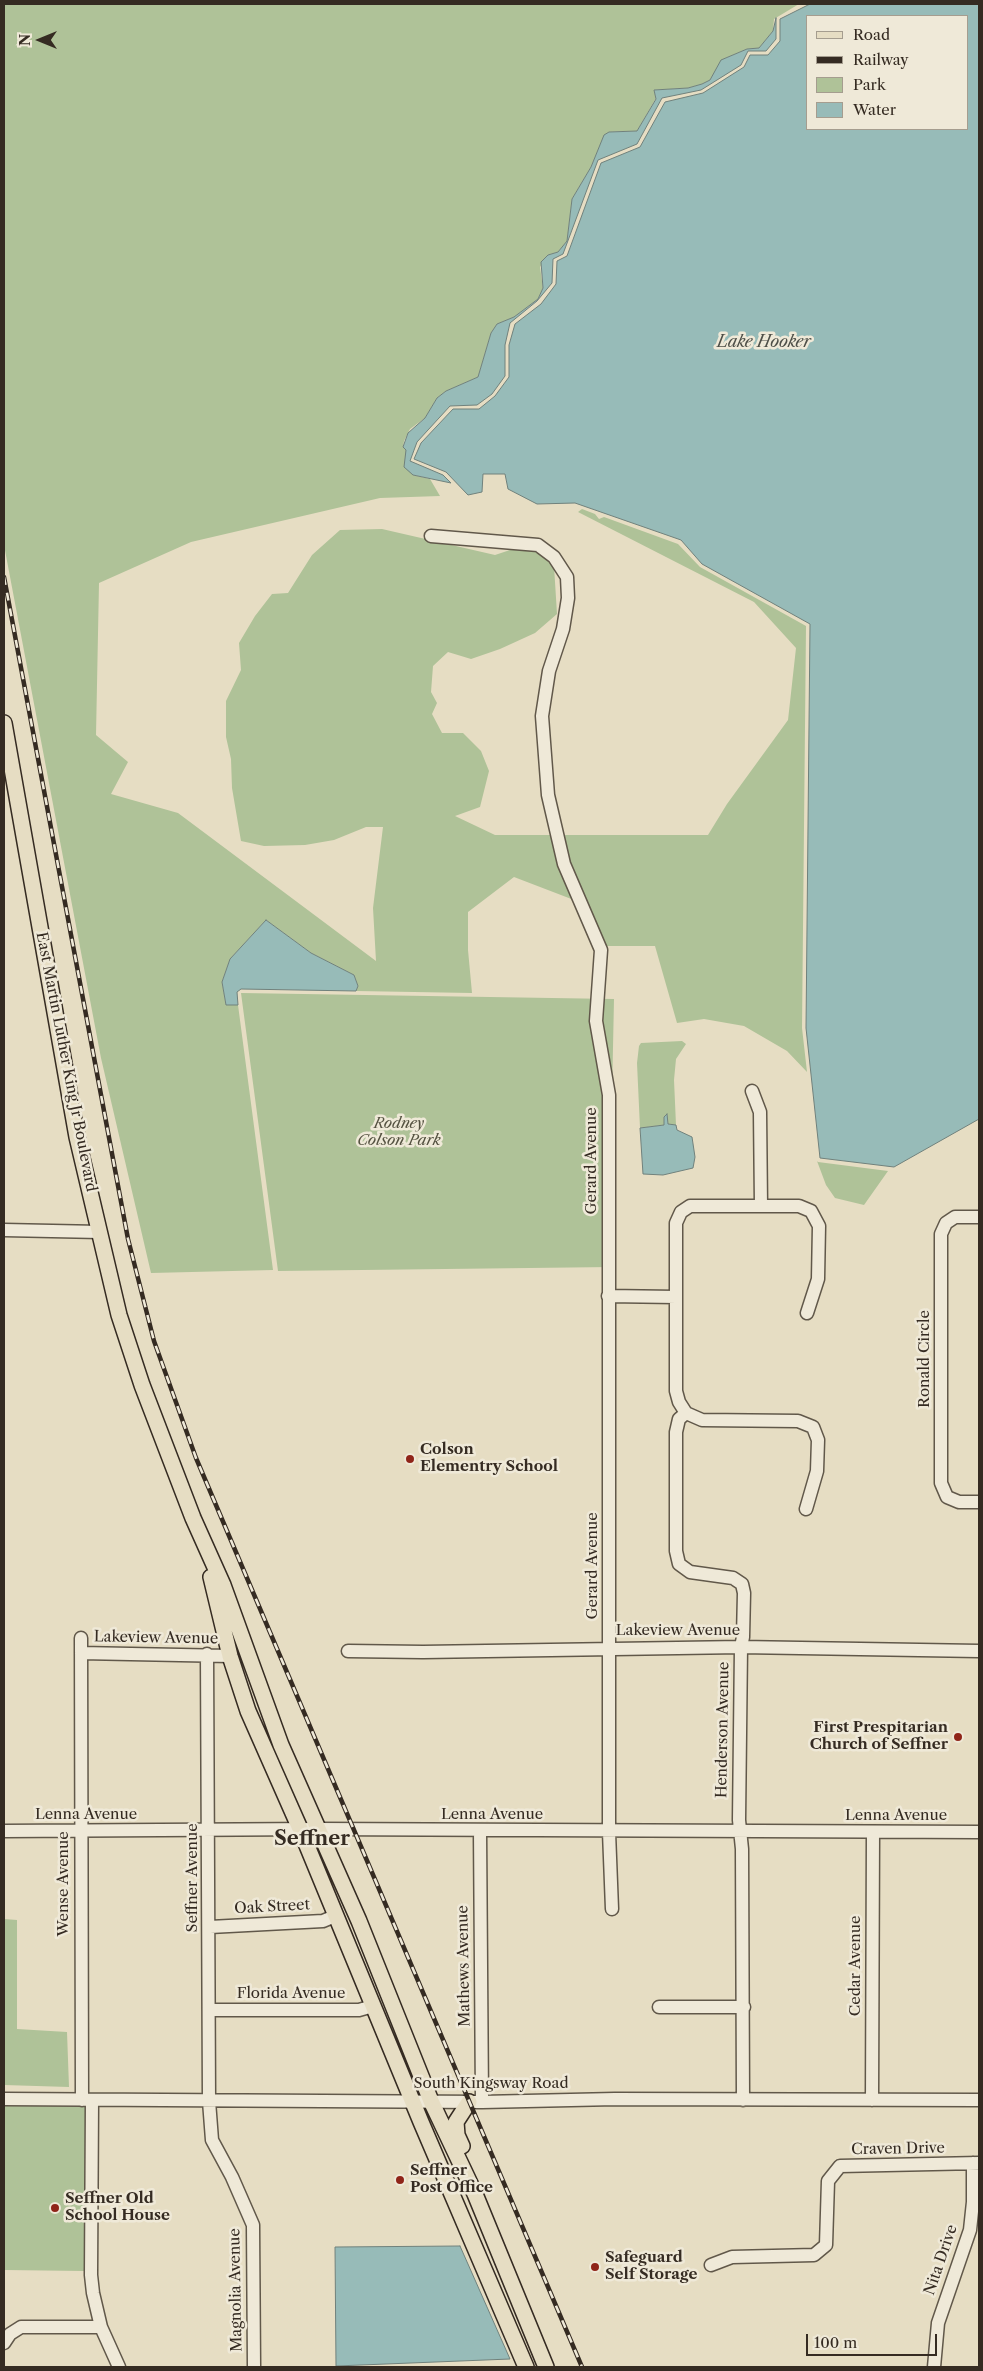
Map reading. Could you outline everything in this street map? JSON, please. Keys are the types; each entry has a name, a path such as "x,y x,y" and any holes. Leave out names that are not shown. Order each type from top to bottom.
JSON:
{"main road":[{"name":"East Martin Luther King Jr Boulevard","path":"4,723 78,1139 100,1232 120,1315 146,1396 193,1518"},
{"path":"193,1518 213,1584 230,1656 248,1711 301,1831 526,2367"},
{"path":"193,1518 223,1585 280,1745 396,2009 431,2101 475,2194 546,2367"},
{"path":"476,2102 458,2118 457,2135 520,2282 520,2305"}],"street":[{"name":"Gerard Avenue","path":"431,536 538,545 554,557 567,577 568,598 563,629 548,672 542,716 548,795 564,864 600,950 596,1021 608,1095 609,1832 612,1909"},
{"path":"752,1091 760,1112 761,1206"},
{"path":"806,1509 817,1471 818,1440 813,1427 798,1421 702,1420 686,1413 679,1402 676,1391 676,1223 680,1212 690,1206 799,1206 811,1211 819,1226 818,1279 807,1313"},
{"name":"Ronald Circle","path":"979,1217 955,1217 946,1223 941,1234 941,1483 947,1497 959,1502 979,1502"},
{"path":"4,1230 100,1232"},
{"path":"608,1296 676,1296"},
{"name":"Henderson Avenue","path":"686,1413 679,1419 676,1432 676,1551 679,1564 690,1572 732,1578 742,1584 744,1593 744,1638 740,1647 739,1832 742,1849 744,2100"},
{"name":"Wense Avenue","path":"81,1638 80,1831 91,2275 93,2294 101,2327 119,2367"},
{"name":"Lakeview Avenue","path":"348,1651 424,1652 610,1647 979,1651"},
{"name":"Lakeview Avenue","path":"81,1652 230,1656"},
{"name":"Seffner Avenue","path":"207,1654 210,1926 209,2101"},
{"name":"Lenna Avenue","path":"4,1831 979,1832"},
{"name":"Mathews Avenue","path":"476,2102 480,1831"},
{"name":"Cedar Avenue","path":"872,2100 873,1832"},
{"name":"Oak Street","path":"210,1926 322,1921 336,1916"},
{"name":"Florida Avenue","path":"209,2010 359,2010 373,2006"},
{"path":"659,2007 744,2007"},
{"name":"South Kingsway Road","path":"4,2099 413,2100 476,2102 615,2099 979,2100"},
{"name":"Magnolia Avenue","path":"209,2101 212,2140 232,2177 253,2225 254,2367"},
{"name":"Craven Drive","path":"711,2265 732,2257 814,2255 826,2245 828,2181 840,2166 976,2163"},
{"name":"Nita Drive","path":"934,2367 938,2323 970,2230 976,2163"},
{"path":"4,2343 10,2334 21,2327 101,2327"}],"green space":[{"path":"4,4 799,4 774,19 773,31 759,48 747,49 726,58 710,80 702,84 688,88 654,90 656,98 637,131 609,132 602,141 591,167 572,199 567,241 558,252 548,255 540,267 543,288 538,299 514,317 497,324 491,333 478,377 446,391 437,398 425,418 410,429 404,441 403,447 406,450 413,475 430,479 440,496 380,498 191,542 99,583 96,735 128,762 111,794 178,813 376,961 373,908 383,827 366,827 334,840 305,845 264,846 241,841 232,788 231,759 226,737 226,701 241,670 239,643 255,616 272,594 288,593 312,555 340,530 382,529 495,555 513,549 535,549 551,560 554,566 557,614 535,633 500,649 471,659 448,652 433,666 431,692 437,703 432,714 442,733 463,733 481,751 489,771 480,807 455,816 495,835 552,835 574,900 514,877 468,912 468,950 472,993 356,991 358,986 354,975 311,953 266,920 230,959 222,982 226,1005 238,1005 273,1270 151,1273 101,1058 4,545"},
{"path":"582,509 595,514 599,519 604,517 678,544 700,567 806,626 802,1028 807,1072 787,1051 744,1026 704,1019 677,1023 655,946 604,946 569,862 563,835 708,835 727,804 788,720 796,648 754,602 578,512"},
{"name":"Rodney Colson Park","path":"241,993 614,999 611,1144 612,1267 278,1271"},
{"path":"682,1041 686,1044 676,1059 674,1080 676,1125 668,1124 666,1115 664,1125 640,1128 637,1063 639,1046 641,1043"},
{"path":"817,1161 888,1171 864,1205 835,1198 826,1185"},
{"path":"4,1919 17,1920 17,2029 67,2032 69,2087 4,2085"},
{"path":"4,2105 88,2105 85,2271 4,2270"}],"water":[{"name":"Lake Hooker","path":"810,4 979,4 979,1119 894,1167 820,1158 806,1028 810,624 702,564 681,540 575,503 537,504 508,489 505,474 483,474 482,492 468,495 446,472 414,459 421,443 453,409 479,409 495,396 509,377 509,345 515,324 541,304 556,284 557,261 567,256 601,163 640,147 665,102 703,93 744,67 750,55 768,55 780,41 780,19"},
{"path":"776,18 776,39 766,51 748,51 741,65 701,90 662,98 637,144 598,160 563,254 553,259 552,283 537,301 510,323 505,345 505,376 492,394 477,405 450,406 417,442 410,461 443,475 451,483 413,475 404,467 406,450 403,447 408,433 425,418 437,398 446,391 478,377 491,333 497,324 514,317 538,299 543,288 541,262 548,255 558,252 567,241 572,199 591,167 604,135 609,132 637,131 656,99 654,90 688,88 710,80 721,60 747,49 759,48 773,31"},
{"path":"266,920 311,953 354,975 358,986 356,991 241,989 237,992 238,1005 226,1005 222,982 230,959"},
{"path":"667,1114 668,1124 676,1125 677,1130 692,1137 695,1157 693,1168 663,1175 643,1174 640,1128 664,1125 664,1117"},
{"path":"460,2246 510,2359 336,2366 335,2247"}],"railway":[{"path":"4,577 128,1239 154,1341 196,1458 582,2367"}],"place":[{"name":"Colson Elementry School","path":"410,1459"},
{"name":"First Prespitarian Church of Seffner","path":"958,1737"},
{"name":"Seffner Post Office","path":"400,2180"},
{"name":"Seffner Old School House","path":"55,2208"},
{"name":"Safeguard Self Storage","path":"595,2267"}],"district":[{"name":"Seffner","path":"312,1839"}]}
